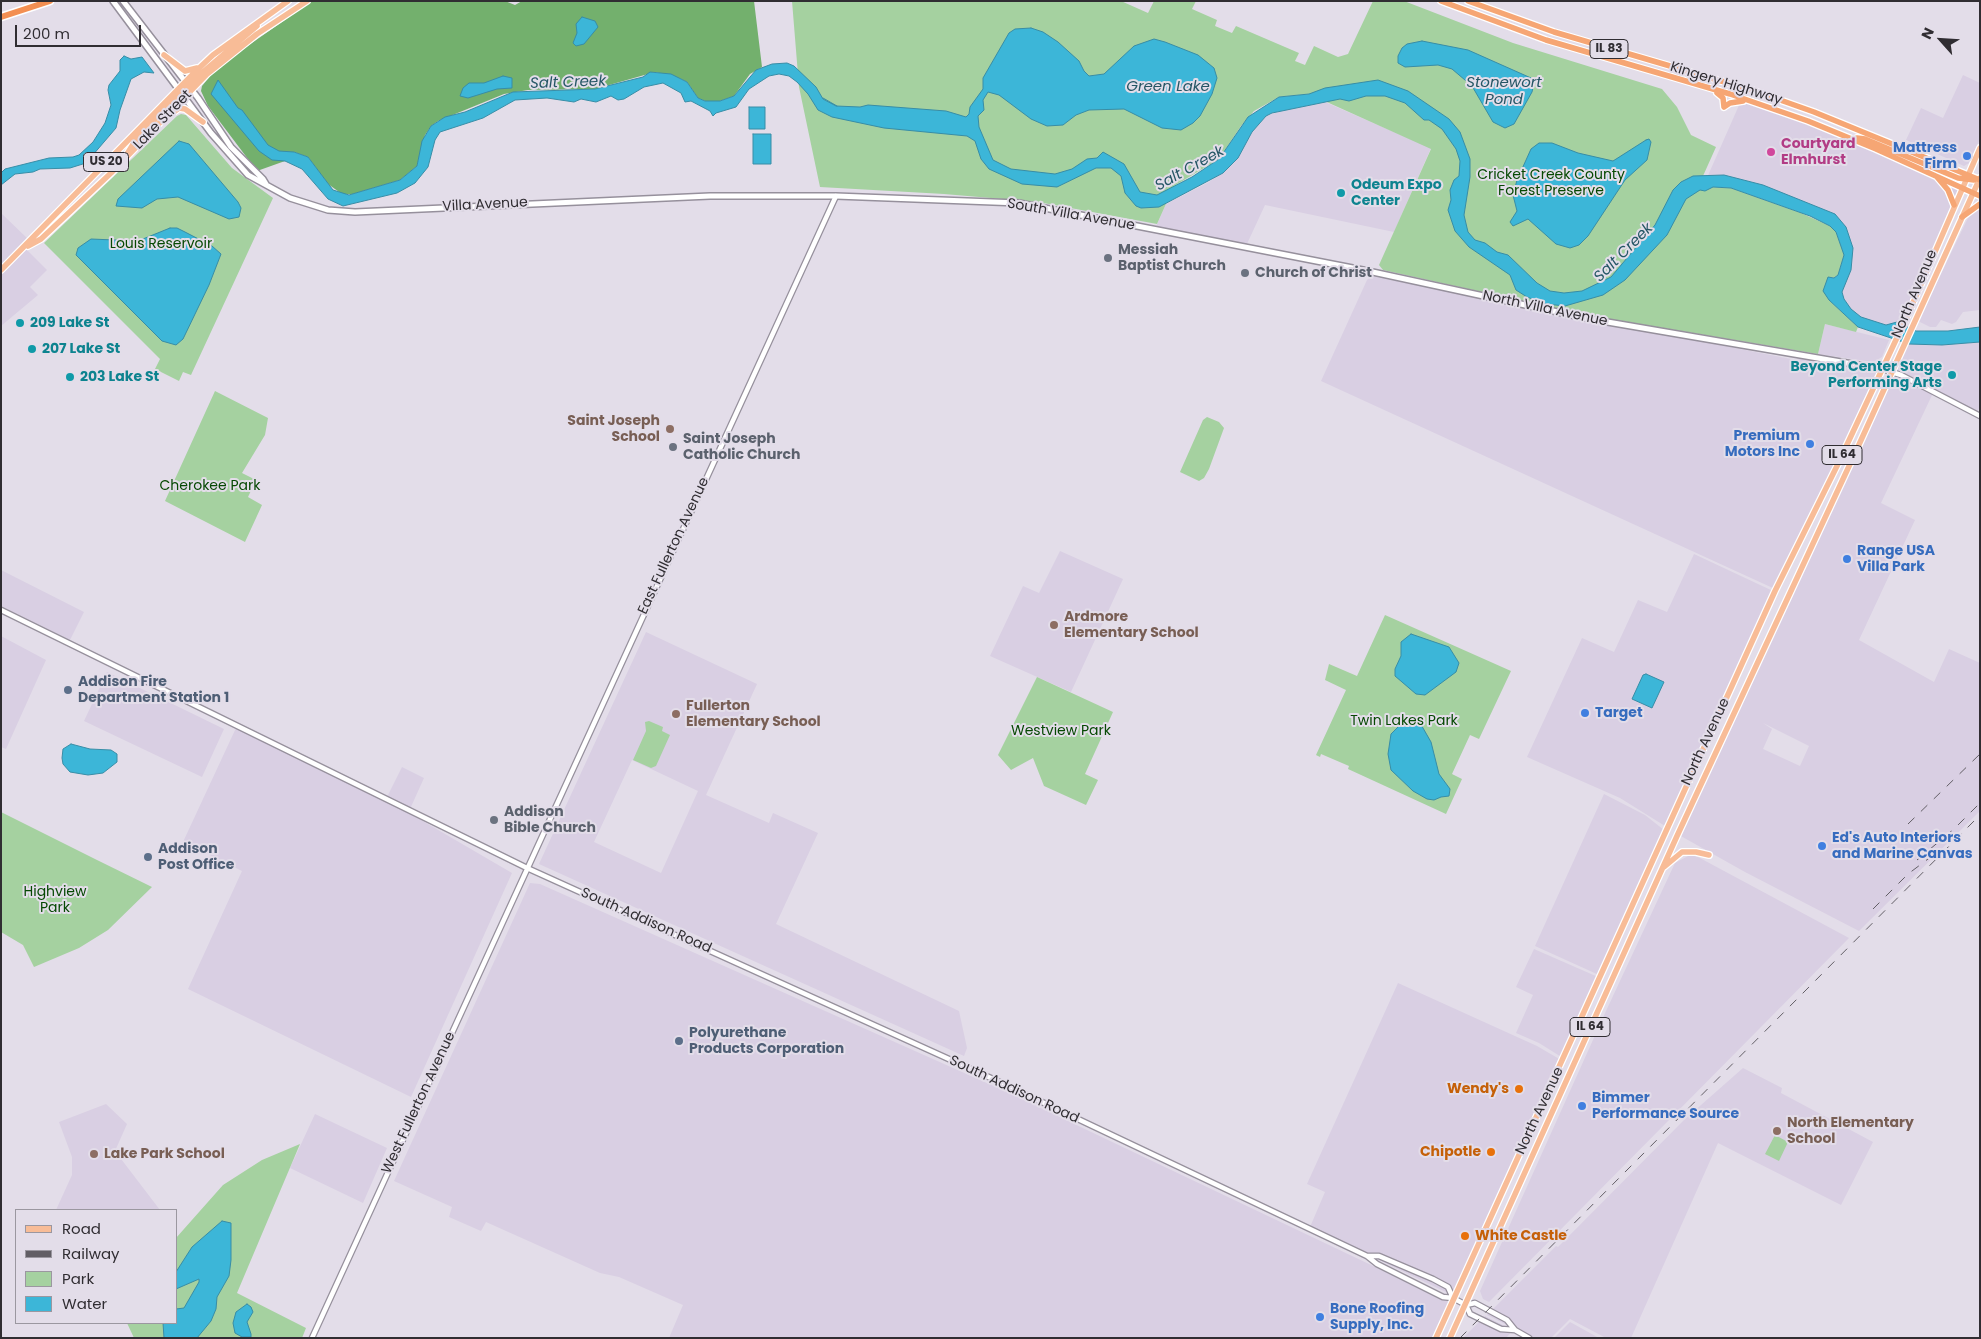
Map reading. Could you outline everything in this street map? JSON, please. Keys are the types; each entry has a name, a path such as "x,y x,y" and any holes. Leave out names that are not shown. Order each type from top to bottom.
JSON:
{"highway":[{"path":"1,17 50,1"},
{"name":"IL 83","path":"1440,1 1546,40 1749,101 1850,138 1980,196"},
{"name":"Kingery Highway","path":"1468,1 1554,32 1752,90 1806,109 1967,177 1979,180"},
{"path":"1706,87 1721,95 1724,107 1736,101 1749,101"},
{"path":"1850,138 1865,139 1958,178 1967,177"},
{"path":"1936,176 1948,190 1954,205"},
{"path":"1962,217 1980,204"}],"main road":[{"name":"Villa Avenue","path":"113,1 203,122 237,164 259,183 266,184 305,204 338,212 710,196"},
{"name":"Villa Avenue","path":"123,1 231,147 266,184"},
{"name":"Lake Street","path":"1,270 26,247 35,234 186,84 201,66 288,1"},
{"name":"Lake Street","path":"26,247 40,239 164,120 180,90 186,84 307,1"},
{"path":"186,84 255,29 263,18"},
{"path":"164,55 185,71 201,66"},
{"path":"126,158 137,138 180,90"},
{"path":"164,120 179,108 183,108 203,122"},
{"name":"North Avenue","path":"1436,1338 1776,591 1909,312 1961,188 1980,148"},
{"name":"IL 64","path":"1891,372 1979,180"},
{"name":"South Villa Avenue","path":"710,196 836,196 1019,203 1368,271"},
{"name":"North Villa Avenue","path":"1368,271 1590,319 1882,369"},
{"name":"North Avenue","path":"1450,1338 1662,869 1891,372"},
{"path":"1662,869 1682,852 1696,852 1709,855"}],"street":[{"name":"East Fullerton Avenue","path":"526,868 836,196"},
{"path":"1882,369 1980,416"},
{"name":"South Addison Road","path":"1,610 526,868 1004,1084 1367,1256"},
{"name":"West Fullerton Avenue","path":"312,1338 526,868"},
{"path":"1367,1256 1379,1256 1448,1286 1453,1298"},
{"path":"1367,1256 1377,1264 1443,1297 1453,1298 1466,1304 1475,1303 1507,1320 1514,1330"},
{"path":"1466,1304 1470,1314 1501,1329 1514,1330 1529,1338"}],"shaded area":[{"path":"1963,75 1980,83 1980,139 1969,163 1964,166 1906,140 1921,108 1943,118"},
{"path":"1325,102 1431,148 1394,232 1265,205 1246,246 1155,229 1166,204 1209,182 1234,163 1252,132 1266,116"},
{"path":"1740,103 1748,103 1846,138 1959,189 1899,326 1890,327 1867,322 1852,313 1840,296 1836,220 1706,180"},
{"path":"1980,206 1980,310 1963,312 1956,322 1952,324 1941,320 1936,327 1930,327 1918,321 1968,218"},
{"path":"1,213 29,240 1,269"},
{"path":"26,249 47,270 30,287 38,295 1,326 1,272"},
{"path":"1371,276 1796,360 1798,357 1880,370 1775,589 1321,381 1367,280"},
{"path":"1825,324 1889,340 1882,357 1873,362 1818,354"},
{"path":"1980,342 1980,406 1977,413 1894,370 1906,343 1942,345"},
{"path":"1892,374 1933,393 1881,503 1915,520 1859,640 1934,682 1949,649 1980,663 1980,811 1859,931 1745,872 1679,835","holes":["1763,723 1809,746 1800,766 1763,749 1772,729"]},
{"name":"Ardmore Elementary School","path":"1060,551 1123,579 1071,692 990,656 1023,586 1039,593"},
{"path":"1694,554 1773,591 1665,826 1620,798 1527,757 1582,638 1614,652 1638,600 1667,612"},
{"path":"1,570 84,612 70,640 1,606"},
{"path":"646,632 757,684 706,795 769,823 773,813 818,833 776,924 959,1011 967,1048 964,1056 539,864","holes":["632,760 698,791 661,873 594,842"]},
{"path":"1,636 46,660 6,749 1,747"},
{"path":"107,672 224,729 202,777 84,721"},
{"path":"236,728 409,813 512,873 411,1097 188,989 242,871 183,842"},
{"path":"402,767 424,778 410,809 387,797"},
{"path":"1604,794 1645,815 1664,830 1599,975 1535,946"},
{"path":"1690,855 1698,857 1849,938 1489,1302 1483,1299 1480,1291 1675,863"},
{"path":"530,883 540,884 1007,1092 1451,1303 1435,1338 669,1338 683,1305 619,1277 600,1273 486,1222 481,1231 449,1217 452,1207 394,1181"},
{"path":"1534,949 1598,977 1563,1058 1539,1043 1516,1033 1533,995 1516,987"},
{"path":"1398,983 1537,1046 1561,1060 1452,1295 1310,1227 1325,1192 1307,1184"},
{"path":"1743,1068 1782,1088 1781,1093 1873,1142 1841,1205 1718,1143 1631,1338 1606,1338 1570,1319 1551,1338 1532,1338 1487,1315 1556,1246 1558,1247 1684,1120"},
{"name":"Lake Park School","path":"106,1104 127,1124 115,1151 159,1209 56,1209 72,1175 72,1157 59,1122"},
{"path":"315,1114 387,1148 363,1203 290,1168"},
{"path":"1485,1316 1513,1330 1506,1338 1463,1338"},
{"path":"1570,1322 1599,1338 1554,1338"}],"green space":[{"path":"312,1 505,1 515,5 522,1 754,1 762,67 750,74 734,96 720,101 705,101 698,98 687,82 655,72 595,89 528,90 504,94 438,121 431,126 425,135 417,166 400,180 353,194 342,194 328,184 308,157 294,152 285,161 257,171 208,106 201,91 202,86 211,75 226,61"},
{"name":"Cricket Creek County Forest Preserve","path":"792,1 1121,1 1148,13 1154,1 1196,1 1192,9 1217,20 1215,26 1232,33 1236,26 1299,53 1295,61 1305,65 1314,46 1338,57 1348,54 1373,1 1404,1 1513,43 1662,89 1677,107 1691,135 1716,147 1703,176 1713,187 1731,188 1801,213 1830,226 1836,232 1844,255 1838,275 1834,278 1832,277 1824,289 1829,300 1858,327 1856,332 1825,324 1818,354 1586,315 1383,270 1379,265 1431,149 1309,94 1279,97 1254,111 1241,126 1219,159 1174,186 1157,224 1038,202 944,194 820,187 799,87"},
{"name":"Louis Reservoir","path":"181,114 186,115 232,168 273,198 191,375 183,372 179,381 155,369 160,359 44,243"},
{"name":"Cherokee Park","path":"215,391 268,418 265,435 242,473 256,480 248,497 262,505 245,542 165,501"},
{"path":"1207,417 1219,422 1224,428 1209,469 1204,478 1199,481 1180,472 1203,420"},
{"name":"Twin Lakes Park","path":"1385,615 1511,671 1479,739 1470,735 1452,774 1462,779 1446,814 1348,769 1349,766 1321,754 1320,757 1316,755 1346,690 1325,680 1329,664 1357,676"},
{"name":"Westview Park","path":"1037,677 1113,712 1085,774 1098,780 1086,805 1044,786 1033,758 1011,770 998,755"},
{"path":"649,721 663,727 662,731 670,735 656,766 651,768 633,760 646,731 645,722"},
{"name":"Highview Park","path":"1,812 152,887 108,930 79,948 34,967 23,945 1,932"},
{"path":"1775,1135 1788,1142 1779,1161 1765,1154"},
{"path":"300,1144 237,1293 306,1328 302,1338 134,1338 127,1324 178,1324 178,1236 223,1185 262,1160"}],"water":[{"path":"582,17 595,21 598,27 584,44 576,46 573,43 577,33 576,24"},
{"name":"Green Lake","path":"1031,28 1043,32 1058,42 1079,61 1089,76 1104,74 1134,46 1154,39 1198,55 1214,68 1217,78 1212,94 1200,116 1181,130 1162,128 1124,109 1089,110 1076,115 1063,125 1047,126 1031,119 999,95 988,92 983,100 984,110 978,116 979,127 993,160 1011,169 1055,174 1072,169 1087,159 1097,158 1103,152 1124,164 1140,192 1157,195 1192,177 1219,159 1248,117 1279,97 1309,94 1325,88 1378,80 1408,91 1449,119 1460,132 1470,159 1470,177 1464,215 1468,232 1475,240 1485,243 1497,252 1508,255 1537,283 1550,291 1564,293 1582,291 1611,277 1655,225 1673,190 1681,182 1693,176 1724,175 1763,185 1835,214 1846,227 1853,248 1851,270 1842,292 1844,299 1851,309 1861,317 1886,325 1897,322 1916,331 1948,331 1980,327 1980,342 1942,345 1909,344 1858,327 1829,300 1823,291 1828,277 1834,278 1838,275 1844,255 1836,232 1830,226 1810,216 1731,188 1713,187 1705,191 1700,190 1686,199 1667,235 1625,280 1603,295 1565,306 1546,304 1527,297 1516,290 1510,275 1469,247 1455,231 1448,210 1451,200 1450,190 1454,180 1459,176 1460,161 1456,149 1442,129 1429,120 1424,120 1405,103 1385,96 1366,96 1349,101 1340,99 1272,113 1266,116 1252,132 1238,158 1223,173 1159,207 1141,208 1136,206 1125,193 1121,176 1111,168 1096,168 1057,187 1022,184 989,169 981,159 975,141 967,136 884,128 832,117 818,110 808,94 797,82 789,76 779,74 769,76 749,89 736,107 716,113 713,116 710,111 691,101 685,102 681,93 663,83 644,87 624,99 618,100 611,96 596,102 581,99 574,102 547,98 515,100 483,118 440,132 435,140 428,167 415,183 397,193 343,206 328,199 302,169 285,161 272,160 259,151 211,94 218,80 268,145 279,151 294,152 308,157 333,190 349,195 400,180 417,166 422,141 431,126 445,117 465,112 513,92 595,89 643,77 650,72 671,74 687,82 698,98 705,101 720,101 734,96 756,70 772,64 787,63 794,66 816,87 823,99 836,106 860,107 868,105 946,111 966,117 969,114 970,107 983,89 983,78 1009,33 1015,29"},
{"name":"Stonewort Pond","path":"1422,41 1468,50 1531,78 1534,83 1532,92 1514,124 1505,128 1493,122 1472,86 1452,69 1438,65 1405,67 1398,63 1398,56 1402,48 1407,44"},
{"path":"124,56 131,59 142,57 154,73 144,72 131,79 116,128 86,163 70,168 40,169 33,172 15,174 1,185 1,173 5,169 49,158 73,157 79,155 93,142 105,123 111,105 109,85 120,71 120,60"},
{"path":"503,76 512,78 512,88 497,89 468,98 460,96 463,88 469,83 484,83"},
{"path":"749,107 765,107 765,129 749,129"},
{"path":"753,134 771,134 771,164 753,164"},
{"path":"1649,139 1651,142 1647,160 1625,180 1588,236 1579,245 1570,248 1556,244 1528,219 1513,226 1510,222 1517,211 1513,195 1517,180 1531,149 1539,143 1552,143 1578,153 1613,161"},
{"path":"179,141 189,144 238,202 241,208 239,217 229,219 178,197 157,199 142,208 116,206 118,199"},
{"path":"170,228 177,228 185,232 212,246 221,254 209,285 183,339 176,345 162,341 76,255 78,248 91,239 138,241"},
{"path":"1411,634 1449,647 1459,663 1456,672 1425,695 1416,694 1395,676 1395,669 1401,656 1401,642"},
{"path":"1646,674 1664,682 1652,708 1632,699 1643,675"},
{"path":"1413,720 1419,721 1431,742 1439,774 1450,789 1449,796 1434,800 1427,799 1413,791 1391,770 1388,754 1391,734 1399,726"},
{"path":"71,744 90,749 111,750 117,754 117,762 103,773 88,775 70,772 63,764 62,758 63,749"},
{"path":"222,1221 231,1223 229,1276 217,1297 216,1309 211,1321 197,1338 164,1338 163,1324 178,1324 178,1309 184,1308 199,1282 199,1279 178,1288 178,1269 192,1247"},
{"path":"247,1304 253,1312 247,1322 251,1337 242,1337 235,1333 233,1323 236,1312"}],"waterway":[{"name":"Salt Creek","path":"823,98 837,106"}],"railway":[{"path":"1908,824 1980,754"},
{"path":"1917,860 1954,829 1980,803"},
{"path":"1460,1338 1980,815"},
{"path":"1873,909 1908,874 1932,856"}],"place":[{"name":"Courtyard Elmhurst","path":"1771,152"},
{"name":"Mattress Firm","path":"1967,156"},
{"name":"Odeum Expo Center","path":"1341,193"},
{"name":"Messiah Baptist Church","path":"1108,258"},
{"name":"Church of Christ","path":"1245,273"},
{"name":"209 Lake St","path":"20,323"},
{"name":"207 Lake St","path":"32,349"},
{"name":"Beyond Center Stage Performing Arts","path":"1952,375"},
{"name":"203 Lake St","path":"70,377"},
{"name":"Saint Joseph School","path":"670,429"},
{"name":"Premium Motors Inc","path":"1810,444"},
{"name":"Saint Joseph Catholic Church","path":"673,447"},
{"name":"Range USA Villa Park","path":"1847,559"},
{"name":"Ardmore Elementary School","path":"1054,625"},
{"name":"Addison Fire Department Station 1","path":"68,690"},
{"name":"Target","path":"1585,713"},
{"name":"Fullerton Elementary School","path":"676,714"},
{"name":"Addison Bible Church","path":"494,820"},
{"name":"Ed's Auto Interiors and Marine Canvas","path":"1822,846"},
{"name":"Addison Post Office","path":"148,857"},
{"name":"Polyurethane Products Corporation","path":"679,1041"},
{"name":"Wendy's","path":"1519,1089"},
{"name":"Bimmer Performance Source","path":"1582,1106"},
{"name":"North Elementary School","path":"1777,1131"},
{"name":"Chipotle","path":"1491,1152"},
{"name":"Lake Park School","path":"94,1154"},
{"name":"White Castle","path":"1465,1236"},
{"name":"Bone Roofing Supply, Inc.","path":"1320,1317"}]}
